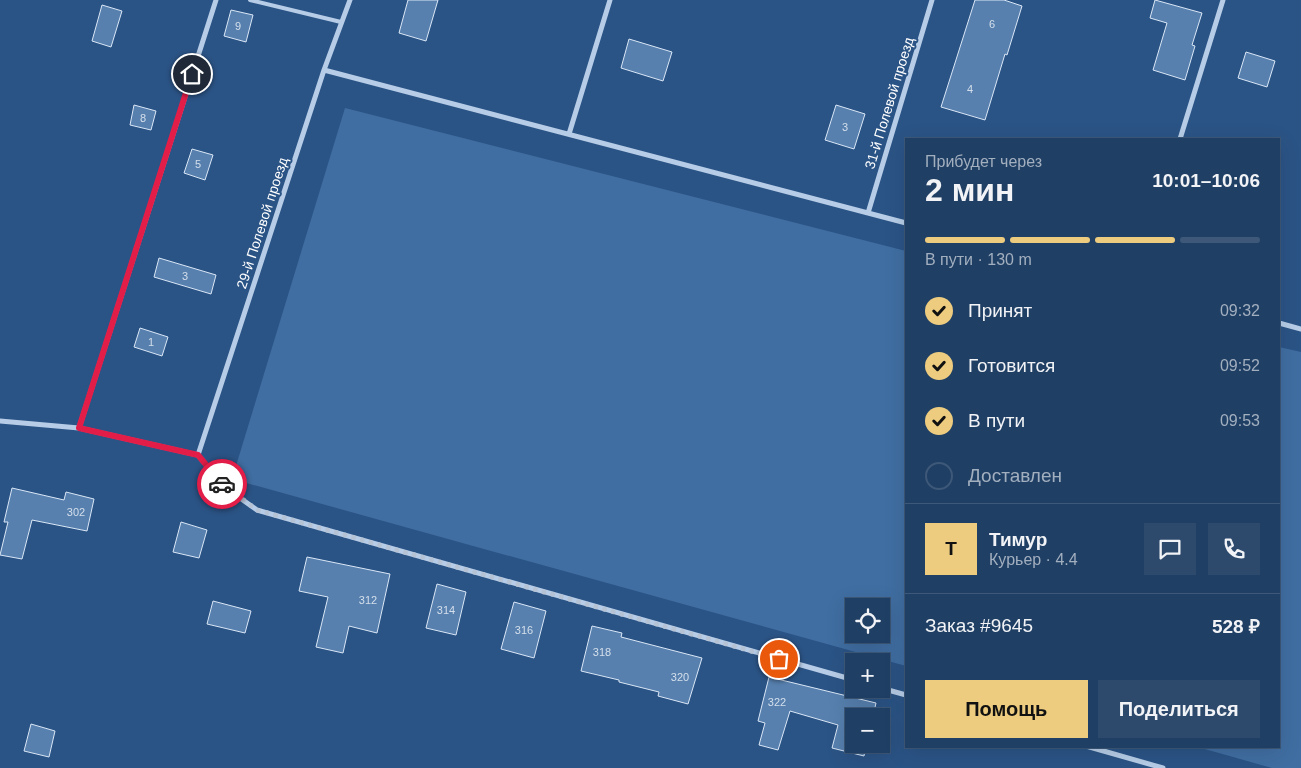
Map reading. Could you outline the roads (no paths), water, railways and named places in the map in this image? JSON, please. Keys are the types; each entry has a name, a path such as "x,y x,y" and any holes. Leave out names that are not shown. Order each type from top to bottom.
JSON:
{"street":[{"path":"79,428 216,0"},
{"name":"29-й Полевой проезд","path":"198,455 324,70 350,0"},
{"path":"569,134 610,0"},
{"name":"31-й Полевой проезд","path":"868,213 932,0"},
{"path":"1180,138 1223,0"},
{"path":"324,70 905,223"},
{"path":"1280,323 1301,329"},
{"path":"0,421 79,428 198,455 224,486 257,510 845,677"},
{"path":"890,691 905,695"},
{"path":"1093,748 1163,768"}],"lane":[{"path":"250,0 341,22"}]}
